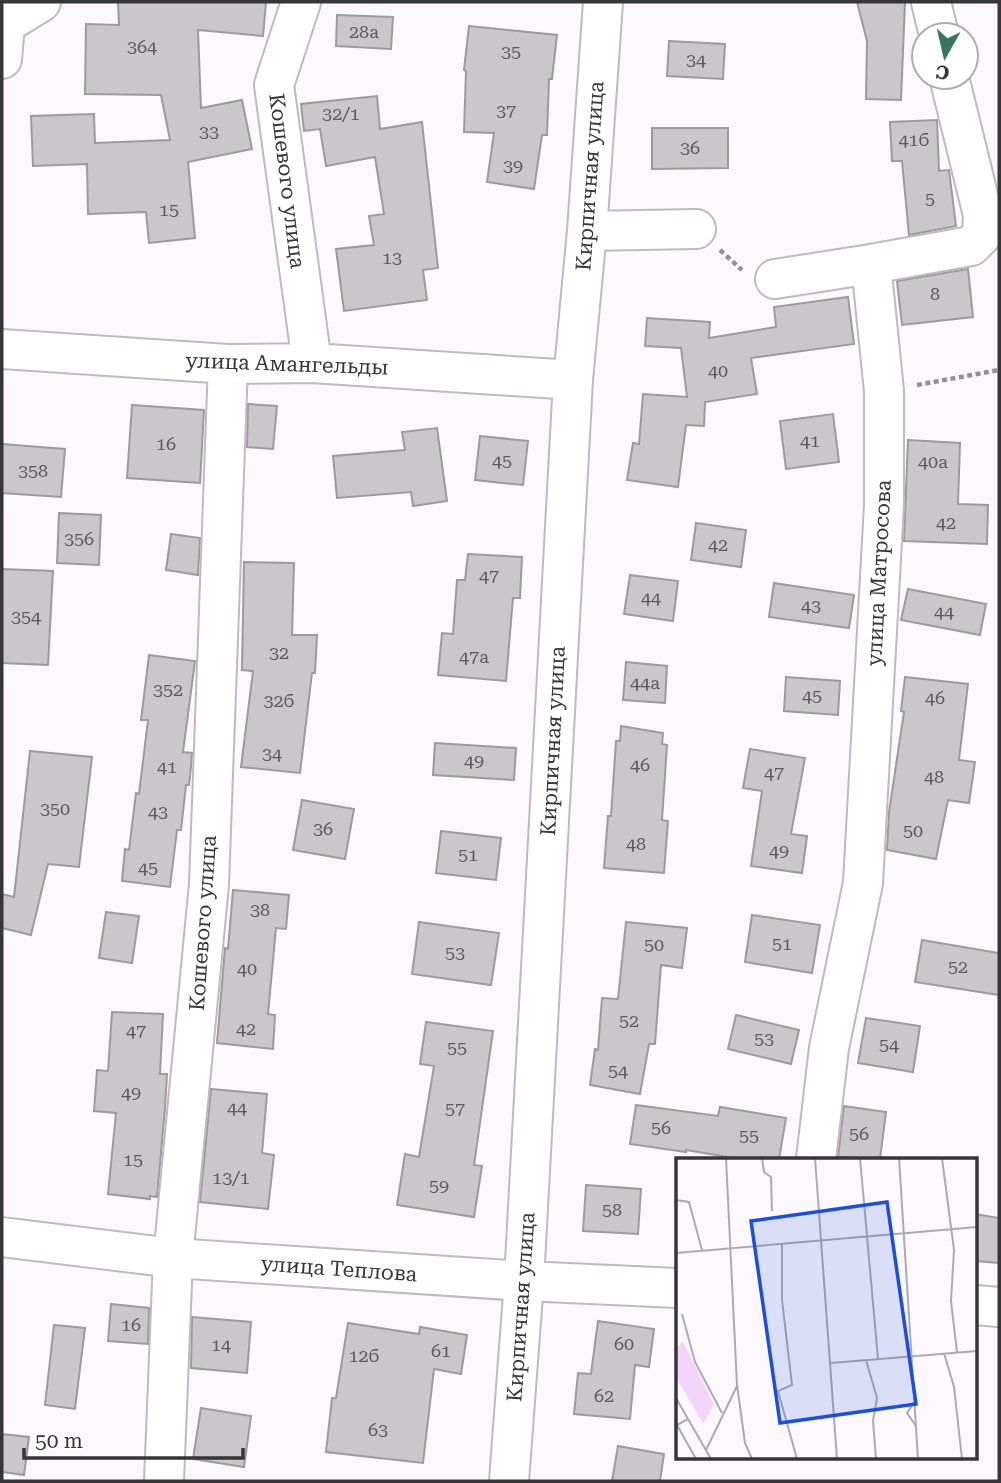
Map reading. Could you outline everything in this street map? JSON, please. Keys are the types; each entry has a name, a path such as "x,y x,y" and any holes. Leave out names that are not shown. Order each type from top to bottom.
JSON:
{"street":[{"path":"4,28 41,2"},
{"name":"Кошевого улица","path":"301,2 274,85 312,363"},
{"name":"Кирпичная улица","path":"509,1481 524,1281 573,380 587,231 603,2"},
{"path":"931,2 936,21"},
{"path":"775,279 971,246 982,235 983,215 952,91"},
{"path":"587,231 696,229"},
{"name":"улица Матросова","path":"816,1158 829,1048 863,883 884,505 884,391 870,264"},
{"name":"улица Амангельды","path":"2,349 228,364 312,363 573,380"},
{"name":"Кошевого улица","path":"164,1481 173,1258 209,884 228,364"},
{"name":"улица Теплова","path":"2,1237 173,1258 676,1288"},
{"path":"976,1305 999,1307"}],"path":[{"path":"696,229 746,273 775,279"},
{"path":"884,391 999,370"}],"building":[{"path":"118,2 266,2 263,36 198,30 201,108 242,100 252,149 188,162 195,238 149,243 146,212 88,214 87,164 33,166 31,116 94,114 95,143 170,140 161,95 85,94 86,24 119,25"},
{"path":"857,2 905,2 901,100 866,99 867,41"},
{"path":"337,15 393,17 391,49 336,46"},
{"path":"469,26 557,35 552,79 549,79 547,135 542,135 534,189 487,182 494,133 464,132 464,70"},
{"path":"669,41 725,44 723,79 667,76"},
{"path":"377,96 380,129 422,122 438,268 423,270 427,300 344,311 336,249 374,245 369,216 384,214 375,157 326,166 320,129 304,131 301,104"},
{"path":"937,120 939,171 949,170 956,226 909,235 902,161 892,161 890,122"},
{"path":"652,128 728,128 728,168 652,169"},
{"path":"968,269 973,317 902,325 897,281"},
{"path":"848,297 854,344 751,358 757,394 705,402 704,426 686,425 678,487 627,480 633,443 639,444 643,394 687,397 681,348 645,346 647,318 710,322 709,338 776,327 774,307"},
{"path":"248,404 277,406 273,449 247,447"},
{"path":"132,405 204,410 200,483 127,478"},
{"path":"833,414 839,462 786,469 780,421"},
{"path":"437,428 447,501 413,506 411,492 337,498 333,456 405,450 402,432"},
{"path":"480,436 528,441 523,485 475,480"},
{"path":"908,440 960,443 958,504 988,505 987,544 904,541"},
{"path":"2,444 65,449 61,497 2,493"},
{"path":"59,513 101,515 99,565 57,563"},
{"path":"696,523 746,530 741,567 691,560"},
{"path":"171,534 200,538 198,575 166,570"},
{"path":"468,554 522,557 520,598 513,598 506,681 438,675 442,633 453,634 457,580 465,580"},
{"path":"244,562 294,563 292,635 317,635 315,673 312,673 300,773 241,767 253,671 242,670"},
{"path":"2,569 53,571 48,665 2,663"},
{"path":"630,575 678,581 673,621 624,614"},
{"path":"774,583 854,595 849,628 769,617"},
{"path":"908,589 986,604 980,635 901,620"},
{"path":"149,655 195,661 183,752 192,753 191,767 189,785 186,785 181,830 177,830 170,887 122,881 125,849 129,850 136,793 139,794 148,720 141,720"},
{"path":"626,662 667,666 665,703 623,700"},
{"path":"786,677 840,681 838,715 784,711"},
{"path":"905,677 968,684 959,760 975,762 969,803 948,800 936,859 887,850 889,812 904,712 901,711"},
{"path":"621,726 663,733 662,744 667,745 662,820 668,821 664,873 604,868 616,741 620,741"},
{"path":"435,743 516,748 514,780 433,775"},
{"path":"750,749 805,758 791,834 807,836 802,873 751,866 762,791 743,788"},
{"path":"30,751 92,757 79,867 48,864 31,935 2,928 2,894 14,897"},
{"path":"302,800 354,809 345,859 293,850"},
{"path":"441,831 501,838 496,880 436,873"},
{"path":"233,890 289,895 286,929 276,928 268,1014 275,1015 273,1049 217,1043"},
{"path":"106,912 139,916 132,963 99,958"},
{"path":"752,915 820,925 812,973 745,962"},
{"path":"419,922 499,933 491,985 412,974"},
{"path":"626,922 687,928 682,968 661,965 655,1044 649,1044 640,1094 590,1085 595,1049 598,1050 602,998 618,999"},
{"path":"922,940 999,953 999,995 915,982"},
{"path":"112,1012 163,1014 160,1074 167,1074 165,1108 157,1197 150,1196 150,1199 108,1194 116,1113 94,1111 97,1070 108,1071"},
{"path":"736,1015 799,1030 791,1064 728,1049"},
{"path":"866,1018 920,1026 913,1072 858,1063"},
{"path":"426,1022 493,1031 474,1165 482,1166 474,1217 397,1205 405,1154 419,1157 434,1066 420,1064"},
{"path":"211,1089 267,1094 262,1153 274,1155 268,1209 200,1202"},
{"path":"636,1105 718,1116 720,1107 786,1118 779,1158 734,1158 630,1144"},
{"path":"844,1106 886,1112 880,1158 838,1157"},
{"path":"586,1185 641,1189 638,1234 583,1231"},
{"path":"976,1214 999,1218 999,1263 976,1261"},
{"path":"111,1304 149,1308 148,1344 108,1341"},
{"path":"192,1317 251,1322 247,1373 191,1368"},
{"path":"598,1321 654,1329 649,1367 635,1365 630,1419 574,1414 578,1373 591,1374"},
{"path":"348,1323 419,1334 420,1327 467,1335 461,1374 434,1369 423,1463 326,1452 332,1398 336,1398"},
{"path":"54,1325 85,1328 75,1409 45,1405"},
{"path":"201,1408 251,1416 244,1467 193,1459"},
{"path":"2,1434 29,1437 24,1475 2,1472"},
{"path":"618,1446 664,1454 660,1481 612,1481"}]}
